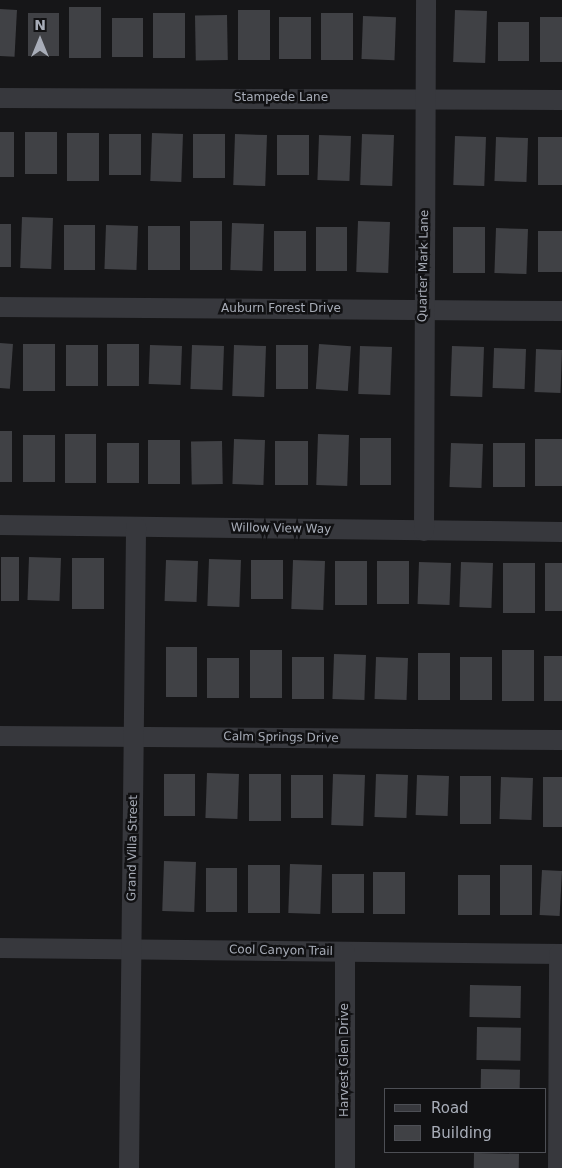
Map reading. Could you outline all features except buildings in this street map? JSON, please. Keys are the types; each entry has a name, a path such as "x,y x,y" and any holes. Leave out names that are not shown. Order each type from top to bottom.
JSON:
{"street":[{"name":"Quarter Mark Lane","path":"424,531 423,310 426,0"},
{"name":"Stampede Lane","path":"0,98 562,100"},
{"name":"Auburn Forest Drive","path":"0,307 562,311"},
{"name":"Willow View Way","path":"0,525 562,532"},
{"name":"Grand Villa Street","path":"129,1168 136,527"},
{"name":"Calm Springs Drive","path":"0,736 562,740"},
{"name":"Cool Canyon Trail","path":"0,948 561,954"},
{"name":"Harvest Glen Drive","path":"345,952 345,1168"},
{"path":"558,1168 561,954"}]}
